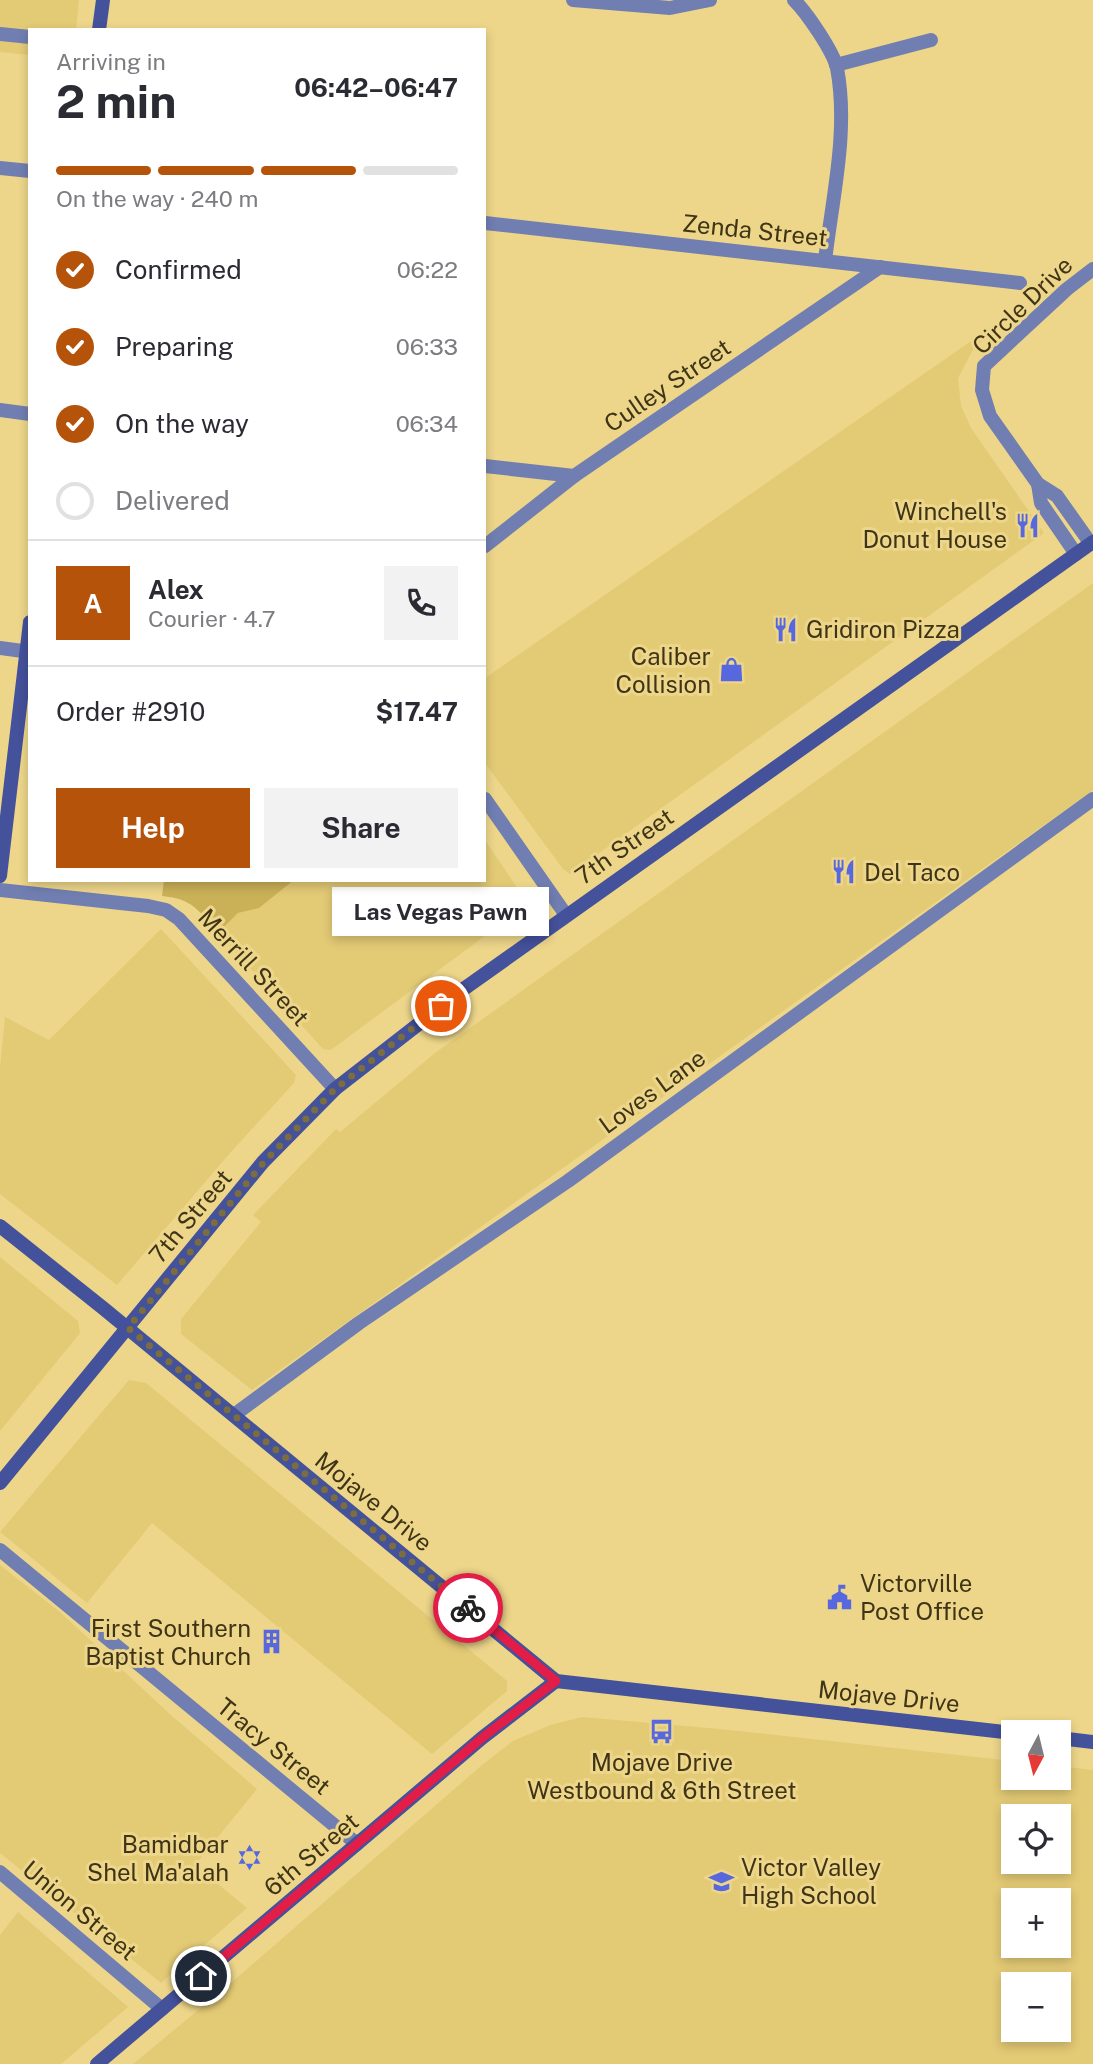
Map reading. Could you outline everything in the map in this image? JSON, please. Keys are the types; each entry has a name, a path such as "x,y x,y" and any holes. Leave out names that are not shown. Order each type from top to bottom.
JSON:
{"main road":[{"path":"99,28 103,0"},
{"name":"7th Street","path":"0,1483 264,1162 335,1089 465,988 566,915 1092,543"},
{"path":"0,876 28,652"},
{"name":"Mojave Drive","path":"0,1226 128,1328 556,1681 1001,1732"},
{"name":"6th Street","path":"97,2064 482,1738 556,1681"},
{"path":"1071,1739 1093,1742"}],"street":[{"path":"573,0 670,8 710,0"},
{"path":"794,0 807,13 836,65 840,104 839,147 825,261"},
{"path":"0,34 28,37"},
{"path":"836,65 931,40"},
{"path":"0,168 28,171"},
{"name":"Zenda Street","path":"486,223 1020,283"},
{"name":"Culley Street","path":"486,545 574,476 880,267"},
{"name":"Circle Drive","path":"1092,543 1057,496 1038,484 990,416 982,390 984,366 1093,269"},
{"path":"0,410 28,414"},
{"path":"486,466 574,476"},
{"name":"Circle Drive","path":"1038,484 1041,503 1076,554"},
{"path":"0,648 28,652"},
{"name":"Loves Lane","path":"233,1415 359,1323 568,1181 1093,799"},
{"path":"486,800 566,915"},
{"name":"Merrill Street","path":"0,890 166,910 179,919 214,955 335,1089"},
{"name":"Tracy Street","path":"0,1550 357,1844"},
{"name":"Union Street","path":"0,1872 162,2009"}],"shaded area":[{"path":"0,0 79,0 76,28 28,28 28,55 0,52"},
{"path":"1016,310 974,348 958,378 961,406 971,428 1044,533 570,874 563,869 486,764 486,677"},
{"path":"1093,583 1093,790 252,1390 181,1334 181,1319 261,1222 253,1215 336,1129 340,1132 435,1053"},
{"path":"486,841 525,899 525,906 331,1050 323,1049 218,933 238,913 259,908 292,882 486,882"},
{"path":"164,882 292,882 259,908 238,913 218,933 200,912 188,903 162,896"},
{"path":"161,929 296,1075 294,1083 117,1285 0,1194 0,1068 5,1017 49,1040"},
{"path":"0,1257 78,1321 80,1333 0,1431"},
{"path":"129,1380 146,1383 507,1681 507,1691 432,1754 152,1523 87,1603 0,1532"},
{"path":"0,1565 60,1612 172,1716 257,1789 195,1865 247,1908 161,1983 0,1853"},
{"name":"Victor Valley High School","path":"582,1717 1001,1760 1001,1790 1071,1790 1071,1767 1093,1770 1093,2064 133,2064 513,1741 550,1725"},
{"path":"18,1912 128,2007 61,2064 0,2064 0,1935"}],"way so far":[{"path":"441,1006 335,1089 264,1162 128,1328 468,1608"}],"place":[{"name":"Winchell's Donut House","path":"1027,525"},
{"name":"Gridiron Pizza","path":"786,629"},
{"name":"Caliber Collision","path":"731,670"},
{"name":"Del Taco","path":"844,872"},
{"name":"Las Vegas Pawn","path":"441,1006"},
{"name":"Victorville Post Office","path":"840,1597"},
{"name":"First Southern Baptist Church","path":"271,1642"},
{"name":"Mojave Drive Westbound & 6th Street","path":"662,1731"},
{"name":"Bamidbar Shel Ma'alah","path":"249,1858"},
{"name":"Victor Valley High School","path":"721,1881"}],"route":[{"path":"201,1976 482,1738 556,1681 468,1608"}]}
